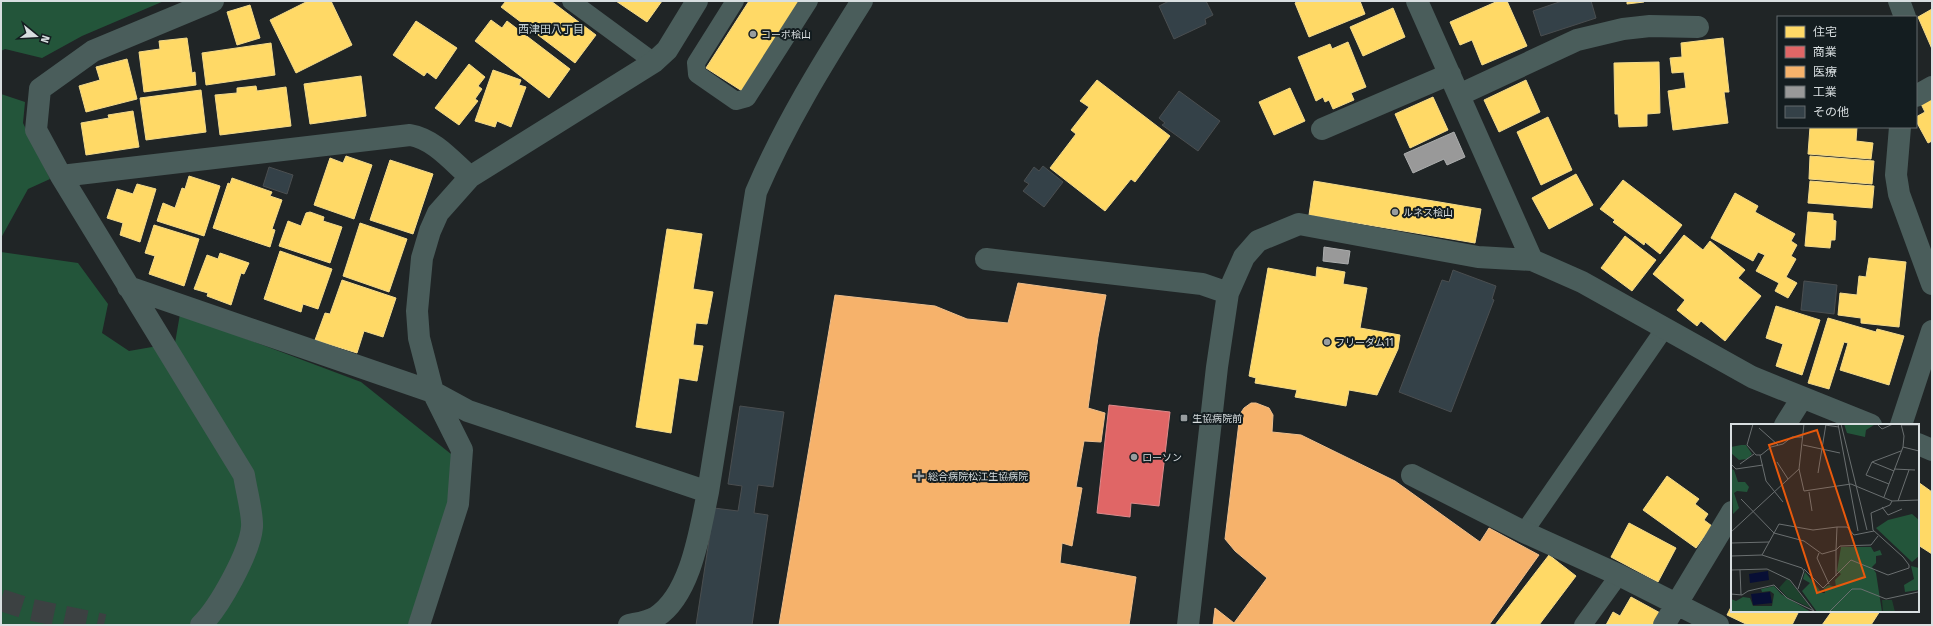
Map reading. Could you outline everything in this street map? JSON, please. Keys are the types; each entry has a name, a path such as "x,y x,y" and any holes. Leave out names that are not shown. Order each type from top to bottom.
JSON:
{"street":[{"path":"201,625 210,616 244,557 252,527 244,475 61,176 36,130 40,89 93,51 213,1"},
{"path":"419,625 458,504 462,450 433,392 419,338 417,311 422,258 430,231 438,213 470,177 654,62 667,50 697,1"},
{"path":"629,625 645,622 656,616 676,597 696,546 708,492 756,192 774,149 825,60 862,1"},
{"path":"1417,1 1532,260"},
{"path":"1899,1 1905,16"},
{"path":"1459,95 1577,40 1623,29 1650,26 1698,27"},
{"path":"1322,129 1450,74"},
{"path":"1917,95 1932,87"},
{"path":"1900,128 1896,175 1898,194 1932,284"},
{"path":"61,176 410,135 419,137 429,142 470,177"},
{"path":"1188,625 1217,367 1228,293 1244,257 1258,241 1299,224 1478,257 1532,260 1582,282 1752,377 1868,424"},
{"path":"986,259 1202,284 1228,293"},
{"path":"128,287 433,392 468,411 708,492"},
{"path":"1901,424 1932,331"},
{"path":"1786,424 1802,398"},
{"path":"1919,444 1932,450"},
{"path":"1412,475 1524,532 1619,575 1718,625"},
{"path":"1664,625 1731,514"}],"lane":[{"path":"571,1 654,62"},
{"path":"735,1 696,63 697,74 736,101 747,98 808,1"},
{"path":"1524,532 1665,328"},
{"path":"1583,625 1619,575"}],"green space":[{"path":"1,1 164,1 82,36 42,58 5,49 1,51"},
{"path":"1,94 25,102 23,123 50,179 28,189 1,238"},
{"path":"1,252 78,263 108,304 102,333 129,351 175,343 180,314 361,382 451,454 450,497 408,625 1,625"}],"building: 住宅":[{"path":"308,1 331,1 352,45 296,73 270,20"},
{"path":"506,1 551,1 596,35 575,63 501,7"},
{"path":"616,1 662,1 647,22"},
{"name":"コーポ桧山","path":"749,1 800,1 742,91 706,68"},
{"path":"1298,1 1360,1 1365,14 1309,37 1295,3"},
{"path":"1498,1 1507,1 1527,46 1482,65 1472,40 1460,45 1450,22"},
{"path":"1627,1 1644,1 1644,2 1627,4"},
{"path":"250,5 260,38 237,45 227,12"},
{"path":"1393,8 1405,37 1363,56 1350,27"},
{"path":"1932,9 1932,49 1918,17"},
{"path":"491,20 502,28 507,21 570,69 549,98 475,41"},
{"path":"416,21 457,48 436,79 427,72 424,76 393,55"},
{"path":"187,38 192,73 195,72 196,85 144,92 139,52 160,49 159,41"},
{"path":"1723,38 1729,92 1724,92 1728,123 1673,130 1668,91 1686,88 1684,72 1672,73 1670,58 1682,57 1681,43"},
{"path":"1348,42 1366,87 1351,93 1354,100 1333,109 1329,100 1325,102 1323,97 1316,101 1298,57 1330,44 1332,49"},
{"path":"271,43 275,75 206,85 202,53"},
{"path":"127,59 137,99 86,112 79,86 100,80 96,67"},
{"path":"1659,62 1660,113 1647,114 1647,126 1619,127 1618,114 1615,114 1614,63"},
{"path":"469,64 485,77 478,86 482,89 475,99 478,101 459,125 435,108"},
{"path":"493,70 521,80 519,85 526,87 511,127 497,121 495,127 475,121"},
{"path":"361,76 366,116 310,124 304,84"},
{"path":"1097,80 1170,136 1135,182 1131,179 1105,211 1050,168 1076,134 1071,130 1089,107 1080,101"},
{"path":"1526,80 1540,112 1499,132 1484,100"},
{"path":"256,86 257,91 286,87 291,126 220,135 215,95 237,93 237,88"},
{"path":"1290,88 1305,121 1274,135 1259,102"},
{"path":"201,90 206,132 146,140 140,98"},
{"path":"1433,97 1448,130 1410,148 1395,114"},
{"path":"1932,98 1932,141 1928,143 1917,123 1917,116 1925,112 1921,104"},
{"path":"133,111 139,147 86,155 81,123 109,118 108,115"},
{"path":"1548,117 1572,170 1541,185 1517,132"},
{"path":"1810,128 1857,128 1856,141 1873,143 1871,159 1808,154"},
{"path":"346,156 372,165 354,219 314,205 330,158 343,163"},
{"path":"1810,156 1874,161 1872,184 1809,179"},
{"path":"390,160 433,174 413,234 370,220"},
{"path":"1576,174 1593,205 1549,229 1532,198"},
{"path":"189,176 220,186 204,236 157,221 163,203 175,208 182,188 185,189"},
{"path":"232,178 272,192 270,196 282,200 272,229 275,230 270,247 213,228 228,183 230,184"},
{"path":"1623,180 1682,225 1660,254 1645,242 1644,245 1613,222 1615,220 1600,209"},
{"name":"ルネス桧山","path":"1314,181 1481,209 1475,243 1309,215"},
{"path":"1810,181 1874,186 1872,208 1808,203"},
{"path":"137,184 156,189 140,242 120,235 123,223 107,218 117,189 133,194"},
{"path":"1735,193 1758,206 1755,212 1795,234 1791,241 1797,245 1791,256 1796,259 1786,277 1797,283 1788,298 1775,291 1779,283 1756,271 1765,255 1758,252 1753,261 1711,238"},
{"path":"310,212 324,217 323,221 342,227 330,263 279,246 288,221 301,226 306,213"},
{"path":"1808,212 1833,214 1833,220 1836,221 1835,240 1831,240 1830,248 1805,246"},
{"path":"360,223 407,239 389,292 343,276"},
{"path":"154,225 199,239 184,286 149,274 155,256 145,253"},
{"path":"667,229 702,234 693,289 713,292 707,324 696,323 693,345 703,346 697,381 679,378 671,433 636,427"},
{"path":"1684,235 1703,250 1710,241 1745,270 1738,278 1761,296 1725,341 1701,321 1697,326 1677,310 1685,300 1653,274"},
{"path":"1625,236 1656,260 1632,291 1601,268"},
{"path":"280,251 332,269 318,309 303,304 301,312 264,299"},
{"path":"220,253 249,263 244,274 241,273 231,305 207,296 208,293 194,289 207,255 218,259"},
{"path":"1869,258 1906,262 1899,327 1861,323 1861,318 1838,315 1840,293 1857,295 1859,276 1866,277"},
{"name":"フリーダム11","path":"1317,267 1345,272 1343,284 1367,288 1360,328 1400,335 1398,349 1377,395 1349,390 1346,406 1295,397 1297,390 1255,383 1256,378 1249,376 1268,268 1316,277"},
{"path":"342,280 396,298 383,337 364,331 357,353 315,340 325,313 330,314"},
{"path":"1776,306 1820,320 1802,375 1776,366 1783,344 1766,338"},
{"path":"1828,318 1876,332 1877,329 1904,336 1889,385 1840,370 1848,343 1844,342 1829,389 1808,383"},
{"path":"1667,476 1699,499 1695,504 1708,514 1704,520 1712,526 1696,548 1643,510"},
{"path":"1919,483 1932,492 1932,554 1919,546"},
{"path":"1629,523 1676,548 1658,582 1611,557"},
{"path":"1549,555 1576,576 1539,625 1495,625"},
{"path":"1631,597 1662,614 1656,625 1606,625 1613,612 1620,616"},
{"path":"1731,607 1731,612 1798,612 1792,625 1748,625 1727,615"},
{"path":"1831,612 1879,612 1871,625 1822,625"}],"building: 商業":[{"name":"ローソン","path":"1109,405 1170,412 1159,506 1131,503 1130,517 1097,513"}],"building: 医療":[{"path":"1018,283 1106,295 1098,337 1088,408 1105,413 1101,442 1084,441 1076,487 1082,488 1072,546 1062,543 1060,563 1136,577 1129,625 779,625 835,295 935,306 967,319 1008,323"},
{"path":"1251,403 1256,403 1269,408 1273,415 1272,432 1301,435 1395,481 1480,542 1489,528 1539,555 1489,625 1213,625 1215,608 1234,623 1267,578 1235,551 1225,539 1240,414 1244,408"}],"building: 工業":[{"path":"1454,132 1465,157 1447,165 1444,159 1413,173 1404,154"},
{"path":"1324,247 1350,251 1348,264 1323,261"}],"building: その他":[{"path":"1169,1 1206,1 1213,15 1205,19 1206,24 1174,39 1159,6"},
{"path":"1562,1 1591,1 1596,18 1541,36 1533,11"},
{"path":"1179,91 1220,121 1198,151 1162,125 1165,123 1159,118"},
{"path":"1043,166 1063,182 1044,207 1023,191 1029,184 1024,181 1034,167 1039,171"},
{"path":"269,167 293,175 287,194 263,186"},
{"path":"1453,270 1496,286 1492,299 1494,300 1451,412 1399,392 1442,280 1449,282"},
{"path":"1804,281 1837,285 1834,314 1801,310"},
{"path":"740,406 784,412 773,487 758,485 754,513 768,515 752,625 696,625 714,508 738,511 742,486 728,484"}],"tunnel":[{"path":"1,600 32,610 104,625"}],"place":[{"name":"コーポ桧山","path":"753,34"},
{"name":"ルネス桧山","path":"1395,212"},
{"name":"フリーダム11","path":"1327,342"},
{"name":"生協病院前","path":"1184,418"},
{"name":"ローソン","path":"1134,457"},
{"name":"総合病院松江生協病院","path":"919,476"}],"district":[{"name":"西津田八丁目","path":"551,29"}]}
